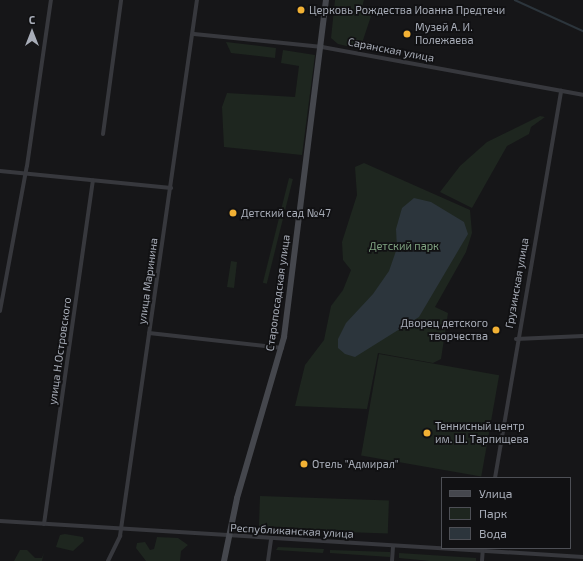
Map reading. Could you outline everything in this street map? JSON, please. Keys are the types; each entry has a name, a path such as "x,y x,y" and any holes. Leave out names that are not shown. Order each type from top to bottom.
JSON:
{"main road":[{"name":"Старопосадская улица","path":"224,561 227,536 282,348 322,47 326,0"}],"street":[{"path":"0,311 24,174 51,0"},
{"path":"103,134 121,0"},
{"name":"улица Маринина","path":"108,561 121,529 194,34 197,0"},
{"name":"Саранская улица","path":"194,34 322,47 583,95"},
{"name":"Грузинская улица","path":"495,477 516,339 561,91"},
{"path":"0,171 171,188"},
{"name":"улица Н.Островского","path":"44,524 93,180"},
{"path":"149,333 282,348"},
{"path":"516,339 583,336"},
{"name":"Республиканская улица","path":"0,521 271,539 441,548"},
{"path":"268,561 271,539"},
{"path":"392,546 392,561"},
{"name":"Республиканская улица","path":"460,549 572,559 583,557"},
{"path":"482,561 483,550"}],"green space":[{"path":"335,0 364,0 362,7 373,10 360,49 338,44 331,38"},
{"path":"226,42 276,48 275,58 231,53"},
{"path":"283,50 315,55 302,155 224,147 222,107 227,93 295,97 299,66 281,63"},
{"path":"540,116 545,117 531,127 529,134 507,146 472,208 440,192 460,166 487,142"},
{"name":"Детский парк","path":"364,163 470,210 472,233 466,252 435,307 448,313 441,359 433,363 378,353 367,409 295,406 305,365 324,340 331,306 343,290 351,270 343,260 342,242 357,195 355,167"},
{"path":"289,178 293,179 267,284 263,283"},
{"path":"231,261 237,262 234,288 227,287"},
{"name":"Теннисный центр им. Ш. Тарпищева","path":"379,354 499,375 481,477 361,455"},
{"path":"260,496 389,501 388,533 259,529"},
{"path":"65,534 83,537 84,541 73,551 56,547 60,535"},
{"path":"157,537 178,538 188,545 181,551 180,561 146,561 136,548 137,543 145,542 150,550 154,549"},
{"path":"278,547 324,549 323,553 276,550"},
{"path":"20,550 27,550 35,558 42,558 44,552 42,561 14,561"},
{"path":"330,550 390,552 390,557 330,553"},
{"path":"399,553 476,558 476,561 430,561 399,558"}],"water":[{"path":"414,198 431,202 464,222 468,234 419,317 355,357 345,354 338,348 338,339 346,323 373,294 389,271 397,248 396,229 402,208"}],"waterway":[{"path":"515,0 583,31"}],"place":[{"name":"Церковь Рождества Иоанна Предтечи","path":"301,10"},
{"name":"Музей А. И. Полежаева","path":"407,34"},
{"name":"Детский сад №47","path":"233,213"},
{"name":"Дворец детского творчества","path":"496,330"},
{"name":"Теннисный центр им. Ш. Тарпищева","path":"427,433"},
{"name":"Отель \"Адмирал\"","path":"304,464"}]}
